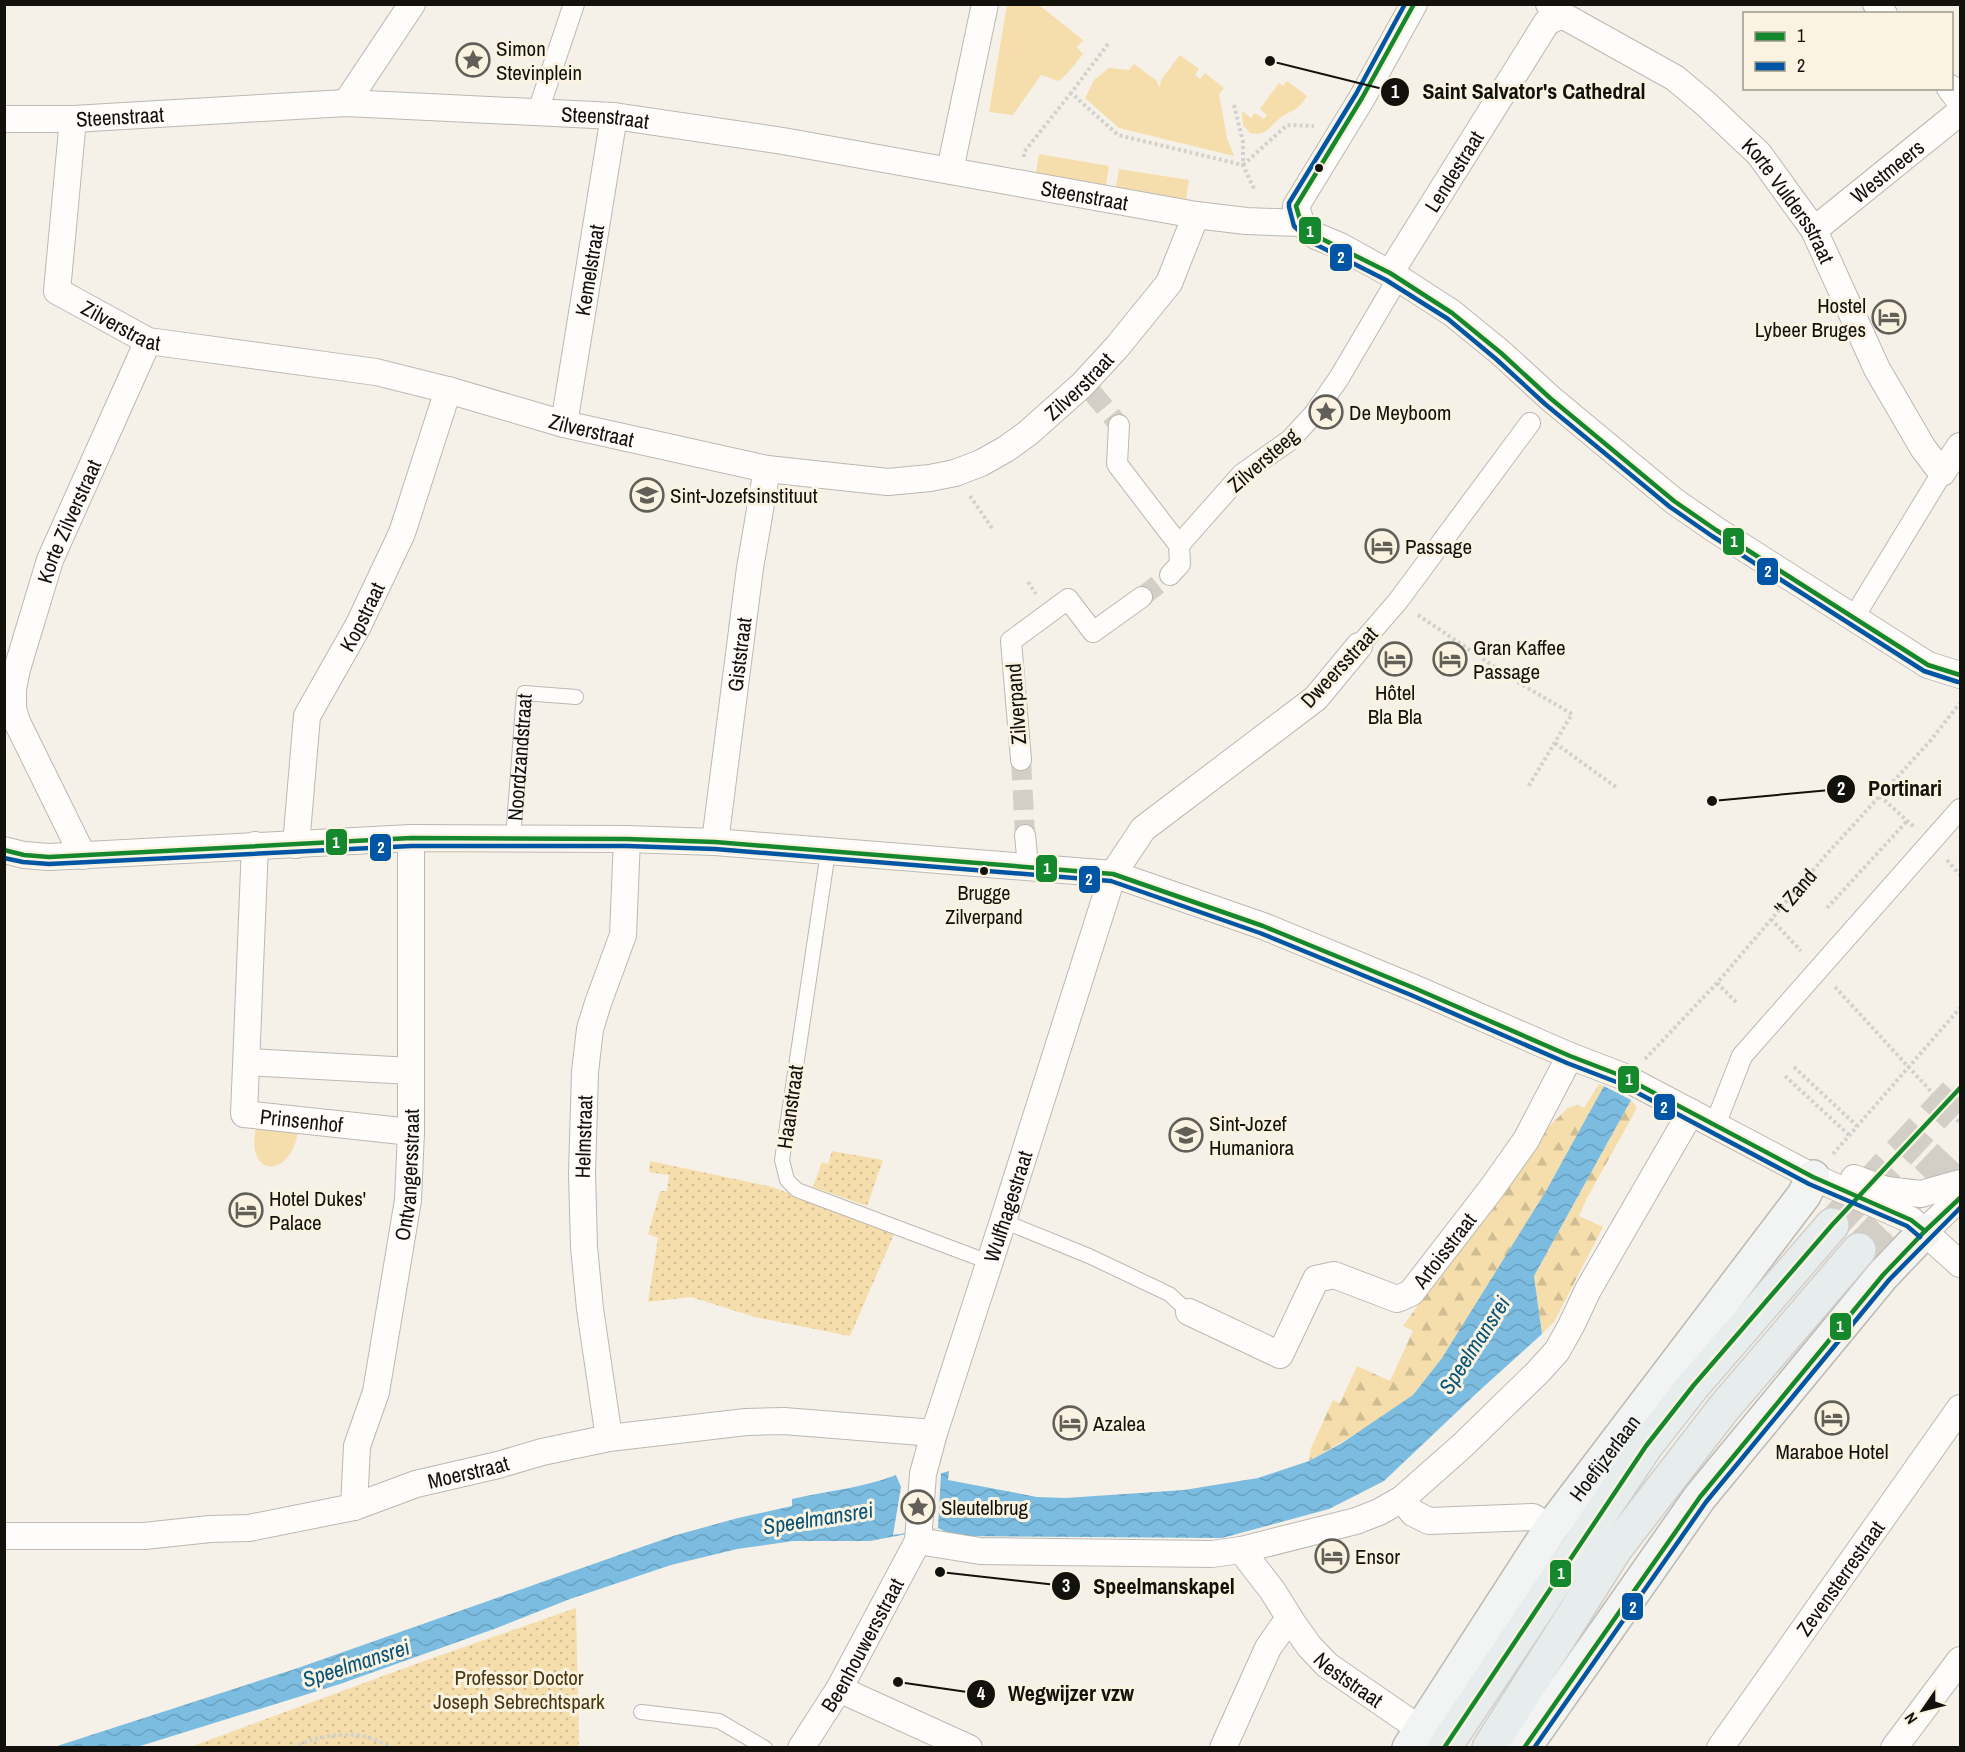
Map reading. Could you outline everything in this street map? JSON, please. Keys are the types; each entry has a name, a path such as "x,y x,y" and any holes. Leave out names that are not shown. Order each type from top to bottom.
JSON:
{"main road":[{"name":"Hoefijzerlaan","path":"1424,1741 1551,1528 1804,1195 1813,1177"},
{"name":"Hoefijzerlaan","path":"1424,1741 1692,1386 1832,1225"},
{"path":"1524,1748 1700,1497 1883,1275 1925,1231"},
{"path":"1489,1748 1617,1548 1723,1409 1859,1250"}],"street":[{"path":"538,111 574,4"},
{"path":"950,170 985,4"},
{"path":"1414,4 1345,126 1296,206 1301,223 1316,236 1394,276 1452,313 1674,501 1716,530 1928,665 1960,675"},
{"name":"Korte Vuldersstraat","path":"1564,8 1675,78 1759,154 1814,230 1877,369 1923,448 1942,473"},
{"name":"Lendestraat","path":"1394,276 1547,22 1564,8"},
{"path":"346,103 411,13"},
{"path":"1951,90 1958,117"},
{"name":"Steenstraat","path":"4,119 73,119 346,103 614,116 783,141 1196,215 1246,222 1301,223"},
{"name":"Kemelstraat","path":"564,424 614,116"},
{"name":"Westmeers","path":"1814,230 1958,117"},
{"name":"Zilverstraat","path":"73,119 57,291 147,342 376,372 448,390 564,424 767,468 888,482 955,473 981,463 1006,449 1087,388 1117,346 1169,283 1196,215"},
{"name":"Zilversteeg","path":"1179,545 1242,474 1290,440 1314,414 1345,368 1394,276"},
{"name":"Korte Zilverstraat","path":"9,706 16,669 50,560 147,342"},
{"name":"Kopstraat","path":"296,845 307,716 358,626 402,533 448,390"},
{"name":"Dweersstraat","path":"1113,874 1143,829 1316,698 1398,601 1530,423"},
{"path":"1119,425 1118,464 1179,545 1180,564 1170,576"},
{"path":"1854,617 1960,446"},
{"name":"Giststraat","path":"715,842 750,568 767,468"},
{"name":"Zilverpand","path":"1021,760 1011,641 1068,599 1093,632 1142,597"},
{"path":"9,706 82,856"},
{"path":"1715,1125 1742,1056 1960,809"},
{"path":"1025,835 1028,866"},
{"name":"Noordzandstraat","path":"4,850 24,855 49,857 411,838 627,839 715,842 1113,874 1263,926 1570,1056"},
{"name":"Ontvangersstraat","path":"354,1507 357,1446 376,1392 406,1217 411,1132 411,838"},
{"name":"Helmstraat","path":"609,1438 590,1309 584,1246 582,1173 585,1072 590,1029 597,1003 622,935 627,839"},
{"name":"Prinsenhof","path":"255,845 244,1114 411,1132"},
{"name":"Wulfhagestraat","path":"918,1536 923,1474 933,1434 1113,874"},
{"path":"1570,1056 1628,1079 1813,1177 1911,1220 1960,1264"},
{"name":"Artoisstraat","path":"1189,1312 1280,1355 1316,1279 1334,1275 1397,1299 1411,1293 1526,1140 1570,1056"},
{"path":"247,1062 411,1071"},
{"path":"918,1536 980,1551 1212,1554 1241,1550 1356,1521 1379,1512 1402,1499 1463,1445 1557,1351 1594,1281 1691,1112"},
{"path":"1813,1177 1824,1173 1837,1173 1886,1190 1921,1194 1960,1183"},
{"path":"1925,1231 1960,1198"},
{"name":"Zevensterrestraat","path":"1720,1748 1960,1408"},
{"name":"Moerstraat","path":"4,1536 144,1536 210,1529 249,1528 354,1507 416,1484 542,1452 609,1438 746,1422 784,1421 933,1434"},
{"path":"1402,1499 1413,1513 1429,1521 1533,1517 1551,1528"},
{"name":"Beenhouwersstraat","path":"801,1748 839,1689 918,1536"},
{"name":"Neststraat","path":"1241,1550 1272,1590 1309,1646 1327,1665 1424,1741"},
{"path":"1223,1748 1268,1648 1289,1618"},
{"path":"1894,1748 1960,1660"},
{"path":"839,1689 969,1748"}],"lane":[{"name":"Noordzandstraat","path":"513,839 524,693 576,697"},
{"name":"Haanstraat","path":"828,852 782,1160 787,1180 797,1190 989,1262"},
{"path":"1003,1221 1089,1256 1169,1294 1189,1312"},
{"path":"641,1713 719,1721 765,1748"}],"path":[{"path":"1041,131 1108,44"},
{"path":"1071,93 1118,135 1243,165"},
{"path":"1234,105 1243,142 1243,165 1256,191"},
{"path":"1243,165 1287,125 1345,126"},
{"path":"955,473 992,528"},
{"path":"1398,601 1514,680 1572,714 1528,787"},
{"name":"'t Zand","path":"1628,1079 1662,1039 1716,983 1960,703"},
{"path":"1555,743 1616,787"},
{"path":"1827,908 1908,820"},
{"path":"1771,919 1960,1123"},
{"path":"1716,983 1738,1004"},
{"path":"1813,1177 1960,1008"},
{"path":"1794,1067 1857,1126"},
{"path":"1785,1076 1849,1135"},
{"path":"292,1748 301,1743 343,1734 366,1737 392,1748"}],"green space":[{"path":"1007,5 1039,5 1083,40 1077,47 1083,54 1066,75 1058,81 1041,75 1013,115 989,112"},
{"path":"1180,55 1199,69 1195,75 1200,79 1205,73 1224,88 1219,94 1227,138 1234,156 1119,128 1085,98 1094,80 1109,68 1129,70 1134,64 1157,81 1160,87 1161,80"},
{"path":"1287,81 1307,96 1303,102 1296,109 1282,116 1266,131 1260,134 1250,133 1243,125 1242,111 1251,118 1255,113 1264,119 1267,115 1260,109 1279,83 1283,86"},
{"path":"1039,154 1109,166 1106,185 1036,173"},
{"path":"1119,169 1189,180 1186,199 1116,187"},
{"path":"1599,1084 1604,1086 1546,1191 1442,1358 1413,1395 1371,1425 1309,1461 1311,1448 1333,1400 1340,1403 1357,1366 1390,1381 1413,1331 1403,1326 1547,1128 1568,1108 1578,1105 1584,1108"},
{"path":"1631,1100 1637,1108 1579,1216 1603,1227 1554,1322 1542,1334 1534,1276"},
{"path":"256,1127 298,1131 294,1147 279,1165 263,1164 257,1156 254,1144"},
{"path":"832,1151 883,1160 867,1206 813,1187 822,1162 828,1164"},
{"path":"650,1161 772,1187 895,1232 850,1336 755,1317 691,1297 648,1302 658,1238 648,1234 660,1191 667,1191 669,1175 649,1172"},
{"name":"Professor Doctor Joseph Sebrechtspark","path":"576,1608 579,1747 190,1747 424,1661"}],"water":[{"name":"Speelmansrei","path":"1604,1086 1631,1100 1534,1276 1542,1334 1384,1481 1329,1509 1222,1538 955,1536 938,1528 870,1541 793,1541 737,1549 671,1565 570,1599 340,1684 137,1747 51,1748 295,1669 673,1536 792,1506 792,1499 858,1486 896,1475 901,1485 949,1471 948,1480 1037,1497 1066,1498 1184,1490 1258,1478 1309,1461 1342,1443 1413,1395 1442,1358 1546,1191"}],"pier":[{"name":"Sleutelbrug","path":"941,1473 938,1528 893,1535 901,1487 896,1475 899,1475 902,1482"}],"tunnel":[{"path":"1092,392 1119,425"},
{"path":"1142,597 1170,575"},
{"path":"1021,760 1025,835"},
{"path":"1832,1225 1960,1088"},
{"path":"1859,1250 1960,1144"}],"transit line":[{"name":"2","path":"1405,4 1356,94 1289,203 1294,226 1311,242 1386,280 1448,319 1545,404 1670,507 1712,536 1924,671 1958,682"},
{"name":"1","path":"1414,4 1362,98 1296,206 1301,223 1316,236 1390,273 1452,313 1674,501 1716,530 1928,665 1960,675"},
{"name":"1","path":"4,850 24,855 49,857 411,838 627,839 715,842 1113,874 1263,926 1622,1076 1813,1177 1911,1220 1925,1231"},
{"name":"2","path":"4,858 49,864 411,846 627,846 715,849 1111,881 1260,933 1619,1083 1809,1184 1907,1226 1920,1237"},
{"name":"1","path":"1444,1748 1646,1446 1693,1386 1832,1225 1960,1088"},
{"name":"1","path":"1524,1748 1700,1497 1883,1275 1960,1198"},
{"name":"2","path":"1534,1748 1706,1502 1889,1280 1960,1208"}],"place":[{"name":"Simon Stevinplein","path":"473,60"},
{"name":"Saint Salvator's Cathedral","path":"1270,61"},
{"name":"Hostel Lybeer Bruges","path":"1889,317"},
{"name":"De Meyboom","path":"1326,412"},
{"name":"Sint-Jozefsinstituut","path":"647,495"},
{"name":"Passage","path":"1382,546"},
{"name":"Hôtel Bla Bla","path":"1395,659"},
{"name":"Gran Kaffee Passage","path":"1450,659"},
{"name":"Portinari","path":"1712,801"},
{"name":"Brugge Zilverpand","path":"984,871"},
{"name":"Sint-Jozef Humaniora","path":"1186,1135"},
{"name":"Hotel Dukes' Palace","path":"246,1210"},
{"name":"Maraboe Hotel","path":"1832,1418"},
{"name":"Azalea","path":"1070,1423"},
{"name":"Sleutelbrug","path":"918,1507"},
{"name":"Ensor","path":"1332,1556"},
{"name":"Speelmanskapel","path":"940,1572"},
{"name":"Wegwijzer vzw","path":"898,1682"}]}
